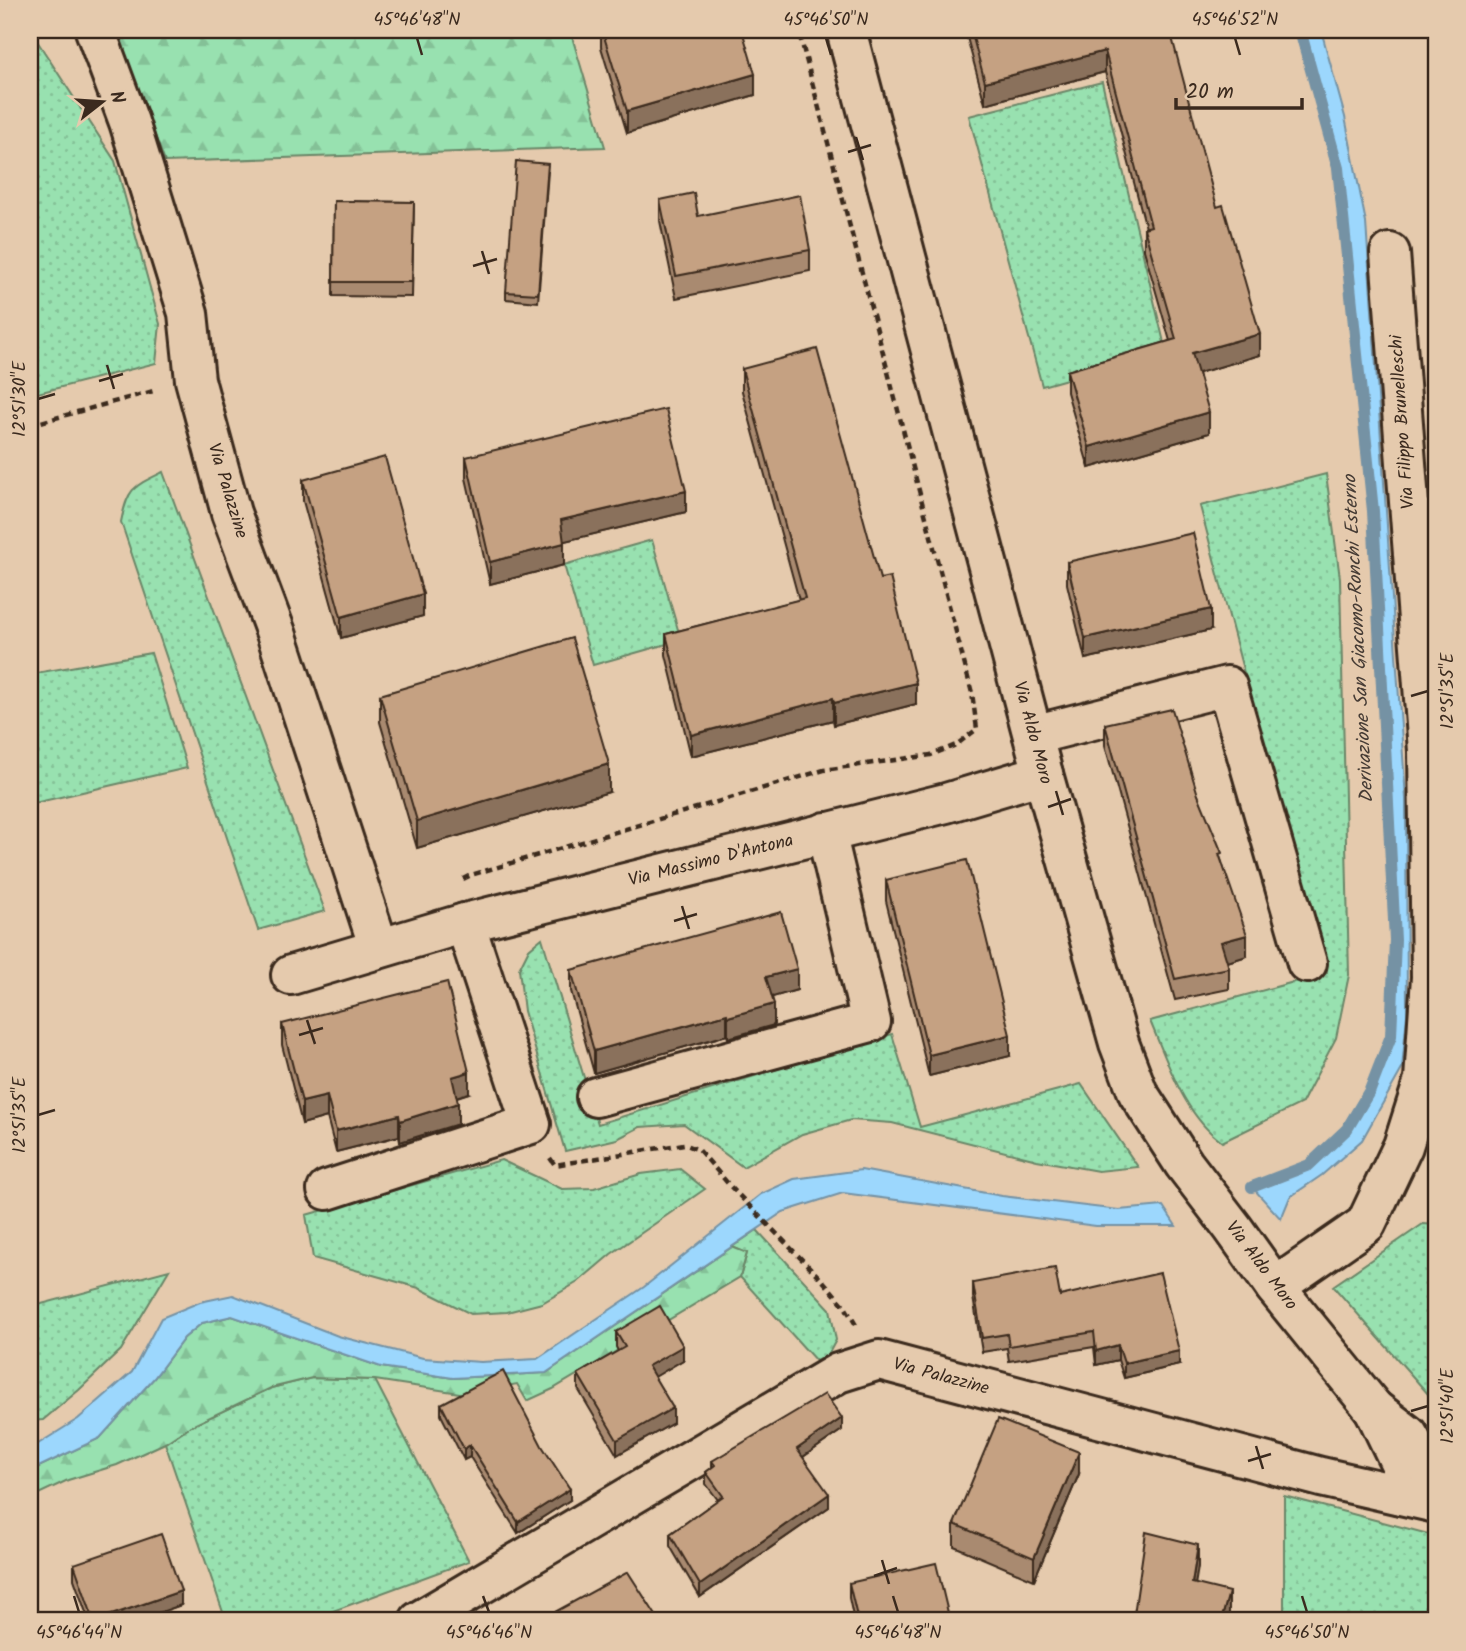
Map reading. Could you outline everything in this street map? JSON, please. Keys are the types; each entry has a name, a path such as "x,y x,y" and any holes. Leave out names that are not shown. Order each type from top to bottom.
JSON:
{"street":[{"name":"Via Palazzine","path":"95,30 129,122 188,313 195,380 231,513 276,633 379,948"},
{"name":"Via Aldo Moro","path":"846,30 1043,774 1118,1043 1138,1093 1184,1164 1275,1287 1374,1409 1408,1435 1433,1478 1424,1495"},
{"name":"Via Filippo Brunelleschi","path":"1275,1287 1366,1224 1403,1146 1424,1080 1430,977 1428,751 1390,253"},
{"path":"1033,735 1227,686 1307,963"},
{"name":"Via Massimo D'Antona","path":"291,975 464,923 946,803 1043,774"},
{"path":"596,1097 871,1022 825,832"},
{"path":"327,1190 531,1124 464,923"},
{"name":"Via Palazzine","path":"419,1621 838,1373 879,1360 1321,1477 1424,1495"}],"path":[{"path":"461,880 471,874 824,770 931,755 956,745 977,729 972,693 799,32 802,30"},
{"path":"30,425 195,380"},
{"path":"531,1124 542,1147 555,1165 684,1144 699,1150 844,1306 879,1360"}],"green space":[{"path":"30,30 115,161 160,324 156,363 30,395"},
{"path":"115,30 570,30 605,147 165,162"},
{"path":"1102,82 1166,351 1042,386 969,116"},
{"path":"163,472 325,911 258,930 121,522 126,502 133,490"},
{"path":"1326,474 1340,578 1349,975 1336,1038 1302,1103 1222,1142 1197,1118 1187,1103 1150,1021 1327,973 1200,506"},
{"path":"652,540 681,640 593,665 564,565"},
{"path":"151,653 187,768 30,804 30,674"},
{"path":"542,938 598,1124 892,1034 920,1127 1081,1084 1138,1167 1098,1171 1037,1160 892,1123 851,1120 802,1134 743,1167 684,1124 640,1127 617,1139 565,1151 524,1011 519,969 529,949"},
{"path":"501,1160 562,1189 594,1188 641,1174 680,1169 705,1189 611,1254 578,1282 542,1303 507,1312 471,1314 419,1288 313,1258 306,1215"},
{"path":"1423,1224 1436,1225 1436,1403 1333,1286"},
{"path":"757,1230 830,1309 836,1340 828,1355 816,1361 740,1277 747,1253 732,1247"},
{"path":"732,1247 747,1253 740,1277 553,1389 527,1401 517,1384 466,1394 375,1380 312,1378 271,1388 117,1465 68,1480 30,1498 30,1471 100,1438 154,1378 184,1338 202,1323 232,1316 381,1367 453,1378 546,1373"},
{"path":"169,1270 121,1350 43,1420 30,1421 30,1307"},
{"path":"312,1378 375,1380 469,1561 306,1621 226,1621 165,1443 189,1427 271,1388"},
{"path":"1284,1496 1436,1536 1436,1621 1284,1621"}],"water":[{"path":"1300,30 1321,30 1345,117 1366,223 1406,799 1407,1015 1402,1069 1362,1140 1322,1175 1290,1197 1281,1219 1252,1187 1309,1165 1347,1129 1370,1090 1391,1036 1395,940 1373,511 1338,168"},
{"path":"861,1170 1002,1196 1119,1210 1163,1206 1176,1226 1096,1226 843,1193 783,1212 546,1373 453,1378 381,1367 232,1316 202,1323 184,1338 154,1378 100,1438 30,1471 30,1449 78,1419 132,1372 161,1318 200,1302 233,1295 338,1336 423,1358 481,1362 537,1359 644,1287 761,1194 794,1179"}],"building":[{"path":"602,30 742,30 755,74 627,111"},
{"path":"971,30 1103,30 1105,34 1122,30 1170,30 1217,207 1223,205 1260,334 1192,353 1209,412 1089,447 1067,371 1176,339 1144,228 1151,226 1105,51 985,82"},
{"path":"516,161 548,164 538,294 506,292"},
{"path":"694,193 698,216 800,195 810,250 676,276 660,200"},
{"path":"334,201 414,202 412,282 333,282"},
{"path":"817,349 880,579 890,577 916,683 834,703 833,698 691,735 666,634 805,598 742,369"},
{"path":"666,409 686,491 561,520 564,543 490,562 466,457"},
{"path":"385,457 423,594 341,617 303,480"},
{"path":"1193,533 1211,609 1085,638 1067,562"},
{"path":"572,638 609,764 417,821 380,695"},
{"path":"1172,709 1198,795 1222,853 1219,854 1247,935 1221,942 1229,968 1175,979 1105,724"},
{"path":"967,860 1010,1035 929,1055 886,880"},
{"path":"781,912 797,969 766,977 774,1004 728,1017 727,1014 594,1051 571,970"},
{"path":"447,982 469,1072 452,1077 458,1103 400,1121 399,1115 336,1131 327,1096 302,1102 282,1024"},
{"path":"1055,1268 1060,1296 1160,1273 1179,1351 1124,1363 1118,1345 1096,1351 1094,1332 1009,1346 1007,1334 982,1338 973,1283"},
{"path":"660,1306 683,1346 648,1366 673,1408 617,1440 578,1374 625,1347 616,1332"},
{"path":"503,1371 542,1446 570,1489 518,1522 470,1445 464,1449 441,1404"},
{"path":"825,1394 842,1418 797,1449 829,1494 700,1585 670,1534 723,1496 706,1472 715,1465 712,1461"},
{"path":"998,1419 1079,1452 1034,1558 954,1524"},
{"path":"1146,1532 1198,1545 1192,1583 1229,1592 1221,1621 1133,1621"},
{"path":"161,1534 181,1591 94,1621 74,1564"},
{"path":"936,1563 950,1621 858,1621 849,1583"},
{"path":"628,1572 657,1617 651,1621 542,1619"}],"waterway":[{"name":"Derivazione San Giacomo-Ronchi Esterno","path":"1252,1187 1309,1165 1347,1129 1370,1090 1391,1036 1395,940 1373,511 1338,168 1300,30"}]}
